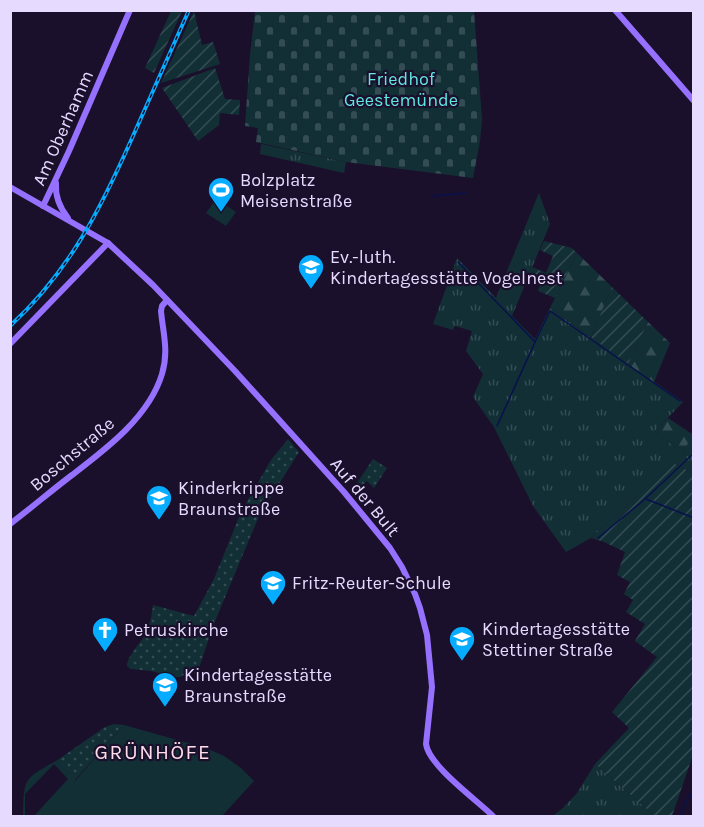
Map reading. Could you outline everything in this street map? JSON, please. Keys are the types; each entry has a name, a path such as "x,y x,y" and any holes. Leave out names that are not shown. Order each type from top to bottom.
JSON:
{"street":[{"name":"Am Oberhamm","path":"43,206 57,179 130,10"},
{"path":"615,10 693,101"},
{"path":"57,179 57,199 72,223"},
{"name":"Auf der Bult","path":"10,187 108,243 235,371 344,492 384,541 415,594 427,635 432,687 427,751 453,781 493,816"},
{"path":"10,344 108,243"},
{"name":"Boschstraße","path":"10,524 104,451 152,399 164,368 166,343 161,311 167,300"}],"green space":[{"path":"171,11 182,11 154,73 145,68"},
{"path":"194,11 202,45 213,42 220,64 161,83"},
{"name":"Friedhof Geestemünde","path":"255,11 474,11 482,119 473,178 346,162 256,142 258,128 245,126"},
{"path":"215,68 225,99 240,100 239,115 220,113 219,125 198,141 162,88"},
{"path":"261,144 346,162 344,173 260,154"},
{"path":"539,193 550,224 512,316 535,339 550,308 683,402 655,431 683,454 693,429 693,473 673,463 591,538 566,552 533,506 494,427 473,397 483,374 466,351 472,331 455,326 453,330 433,324 457,258 496,298"},
{"name":"Bolzplatz Meisenstraße","path":"216,199 236,212 226,226 206,213"},
{"path":"544,241 572,248 577,253 555,298 538,291 542,281 529,276 532,267 546,273 553,256 540,250"},
{"path":"577,253 612,287 591,337 550,308"},
{"path":"612,287 648,322 628,364 591,337"},
{"path":"648,322 670,343 654,382 628,364"},
{"path":"668,418 692,434 683,454 655,431"},
{"path":"288,439 299,452 259,516 213,626 197,674 189,672 180,677 173,677 131,669 127,666 128,662 146,633 153,605 194,616 214,579 241,512 271,460"},
{"path":"373,459 387,468 374,488 367,481 352,494 351,492"},
{"path":"673,463 693,473 693,755 672,816 655,816 595,764 629,728 612,712 657,657 635,641 645,624 626,612 633,600 624,594 630,582 617,575 625,552 591,538"},
{"path":"114,724 124,725 74,781 56,761 105,727"},
{"path":"124,725 206,748 224,756 254,781 222,816 34,816 68,779 54,764 25,794 25,816 23,816 25,787 31,777 56,761 75,781"},
{"path":"595,764 655,816 553,816 577,793"}],"waterway":[{"path":"433,196 466,193"},
{"path":"458,262 535,342 550,311 680,401"},
{"path":"497,426 535,342"},
{"path":"598,538 645,499 694,453"},
{"path":"646,499 694,518"},
{"path":"680,816 690,793"}],"railway":[{"path":"10,326 31,305 67,261 96,213 121,163 189,10"}],"place":[{"name":"Bolzplatz Meisenstraße","path":"221,213"},
{"name":"Ev.-luth. Kindertagesstätte Vogelnest","path":"311,290"},
{"name":"Kinderkrippe Braunstraße","path":"159,521"},
{"name":"Fritz-Reuter-Schule","path":"273,606"},
{"name":"Petruskirche","path":"105,653"},
{"name":"Kindertagesstätte Stettiner Straße","path":"462,662"},
{"name":"Kindertagesstätte Braunstraße","path":"165,708"}],"district":[{"name":"GRÜNHÖFE","path":"153,752"}]}
